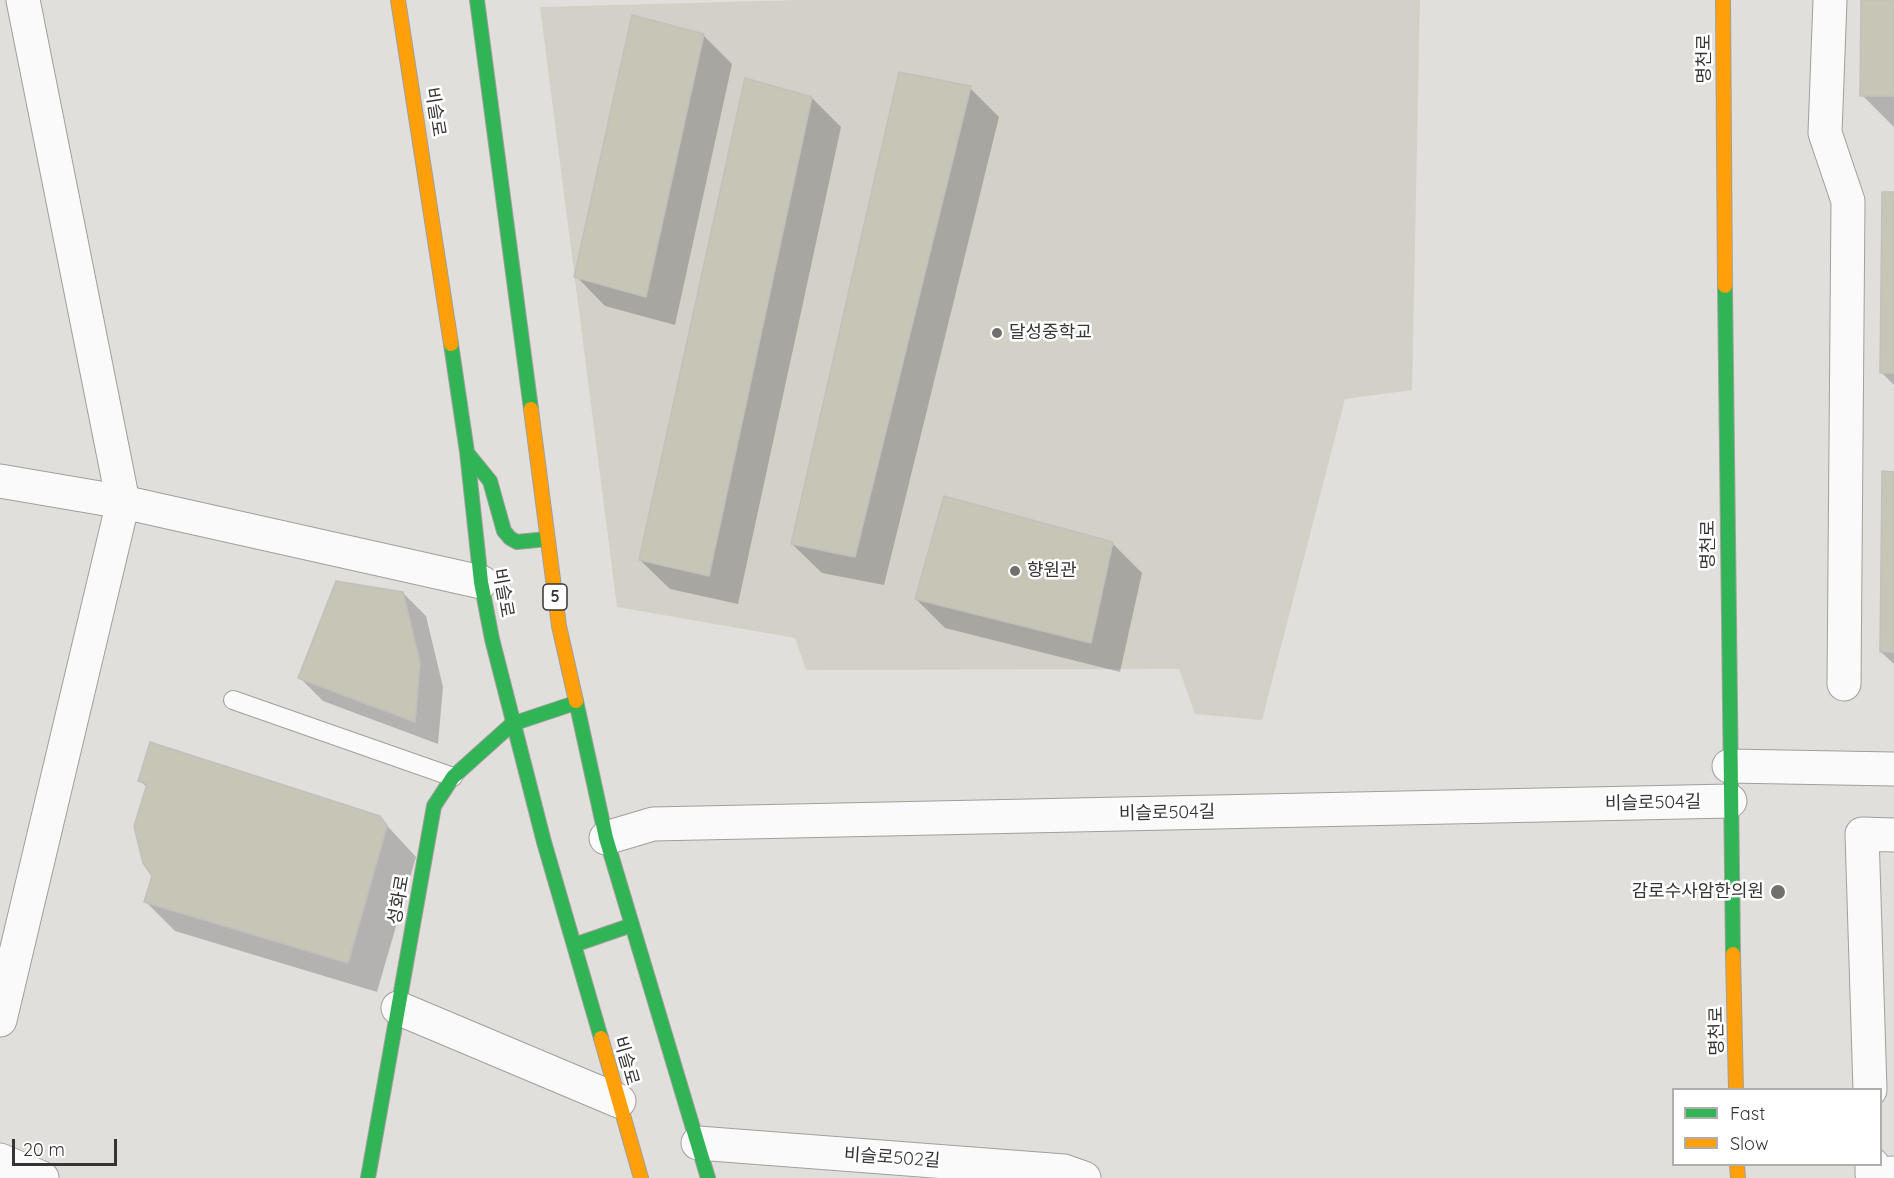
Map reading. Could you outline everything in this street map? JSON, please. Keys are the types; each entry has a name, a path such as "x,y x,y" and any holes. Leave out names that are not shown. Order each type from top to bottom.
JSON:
{"main road":[{"name":"비슬로","path":"398,0 421,136 467,452 481,582 512,724 641,1178"},
{"name":"5","path":"477,0 558,626 606,838 708,1178"},
{"name":"명천로","path":"1723,0 1729,766 1736,1088"},
{"path":"467,452 490,481 504,531 510,538 517,542 547,539"},
{"name":"성화로","path":"368,1178 434,806 453,777 512,724 575,703"},
{"path":"574,945 632,925"}],"street":[{"path":"0,1020 123,502 23,0"},
{"path":"1830,0 1825,133 1848,201 1844,684"},
{"path":"0,481 123,502 481,582"},
{"path":"1729,766 1894,769"},
{"name":"비슬로504길","path":"606,838 653,824 1730,801"},
{"path":"1869,1088 1862,834 1894,835"},
{"path":"398,1008 619,1101"},
{"name":"비슬로502길","path":"698,1143 1064,1171 1084,1178"},
{"path":"0,1160 42,1178"},
{"path":"1872,1166 1872,1174 1894,1173"}],"lane":[{"path":"233,700 453,777"}],"shaded area":[{"name":"달성중학교","path":"799,0 1420,0 1412,390 1345,399 1262,720 1195,714 1179,669 806,670 795,638 617,607 540,7"}],"building":[{"path":"1861,0 1894,0 1894,96 1860,96"},
{"path":"632,15 704,34 646,297 574,277"},
{"path":"899,72 971,86 855,557 791,544"},
{"path":"745,78 812,97 709,576 639,560"},
{"path":"1882,192 1894,192 1894,373 1880,373"},
{"path":"1882,471 1894,472 1894,652 1880,652"},
{"name":"향원관","path":"944,496 1113,542 1091,643 915,599"},
{"path":"336,581 403,592 420,663 415,722 298,678"},
{"path":"150,742 380,816 387,826 348,963 144,902 152,876 143,863 134,826 147,784 138,781"}],"traffic: fast":[{"path":"477,0 531,409"},
{"path":"1725,286 1733,954"},
{"path":"451,344 467,452 481,582 492,639 544,842 601,1038"},
{"path":"468,454 490,481 504,531 510,538 517,542 547,539"},
{"path":"576,701 606,838 708,1178"},
{"path":"368,1178 434,806 453,777 512,724 575,703"},
{"path":"574,945 632,925"}],"traffic: slow":[{"path":"398,0 451,344"},
{"path":"1723,0 1725,286"},
{"path":"531,409 559,626 576,701"},
{"path":"1733,954 1736,1088"},
{"path":"601,1038 641,1178"},
{"path":"1737,1166 1738,1178"}],"place":[{"name":"달성중학교","path":"997,333"},
{"name":"향원관","path":"1015,571"},
{"name":"감로수사암한의원","path":"1778,892"}]}
